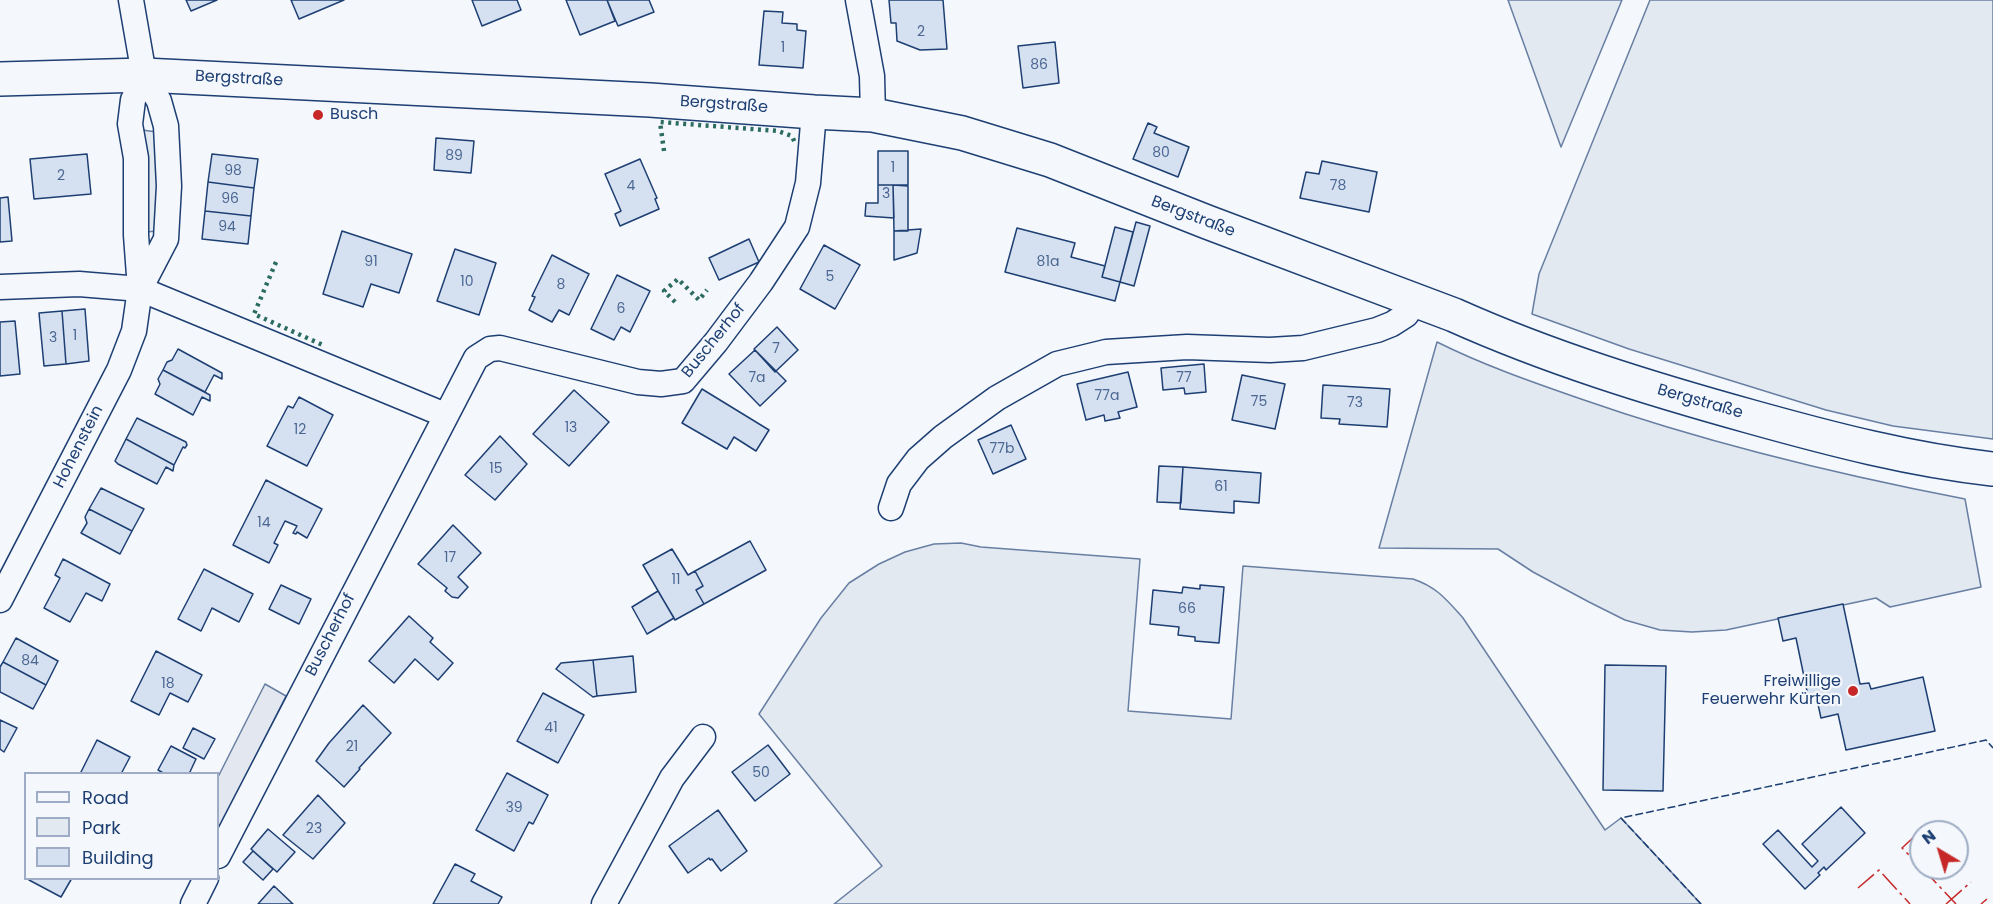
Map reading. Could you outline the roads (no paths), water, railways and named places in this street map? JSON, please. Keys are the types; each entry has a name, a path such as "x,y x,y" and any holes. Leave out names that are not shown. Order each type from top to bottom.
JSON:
{"main road":[{"name":"Bergstraße","path":"0,79 144,75 650,100 873,115 962,133 1050,160 1487,330 1659,391 1869,447 1993,469"}],"street":[{"name":"Hohenstein","path":"131,0 144,75 159,101 166,126 169,186 165,239 140,289"},
{"path":"858,0 872,76 873,115"},
{"name":"Hohenstein","path":"0,600 119,370 134,330 140,289 136,235 136,158 130,124 133,100 144,75"},
{"name":"Buscherhof","path":"219,854 476,358 490,349 500,348 638,382 661,384 683,381 762,282 797,228 808,183 814,112"},
{"path":"0,287 79,284 140,289 445,415"},
{"path":"891,508 899,484 918,459 943,437 998,398 1057,364 1106,352 1152,349 1303,348 1377,330 1392,324 1406,315 1416,301"},
{"path":"604,904 672,778 703,737"},
{"path":"193,904 205,880"}],"place":[{"name":"Busch","path":"318,115"},
{"name":"Freiwillige Feuerwehr Kürten","path":"1853,691"}]}
